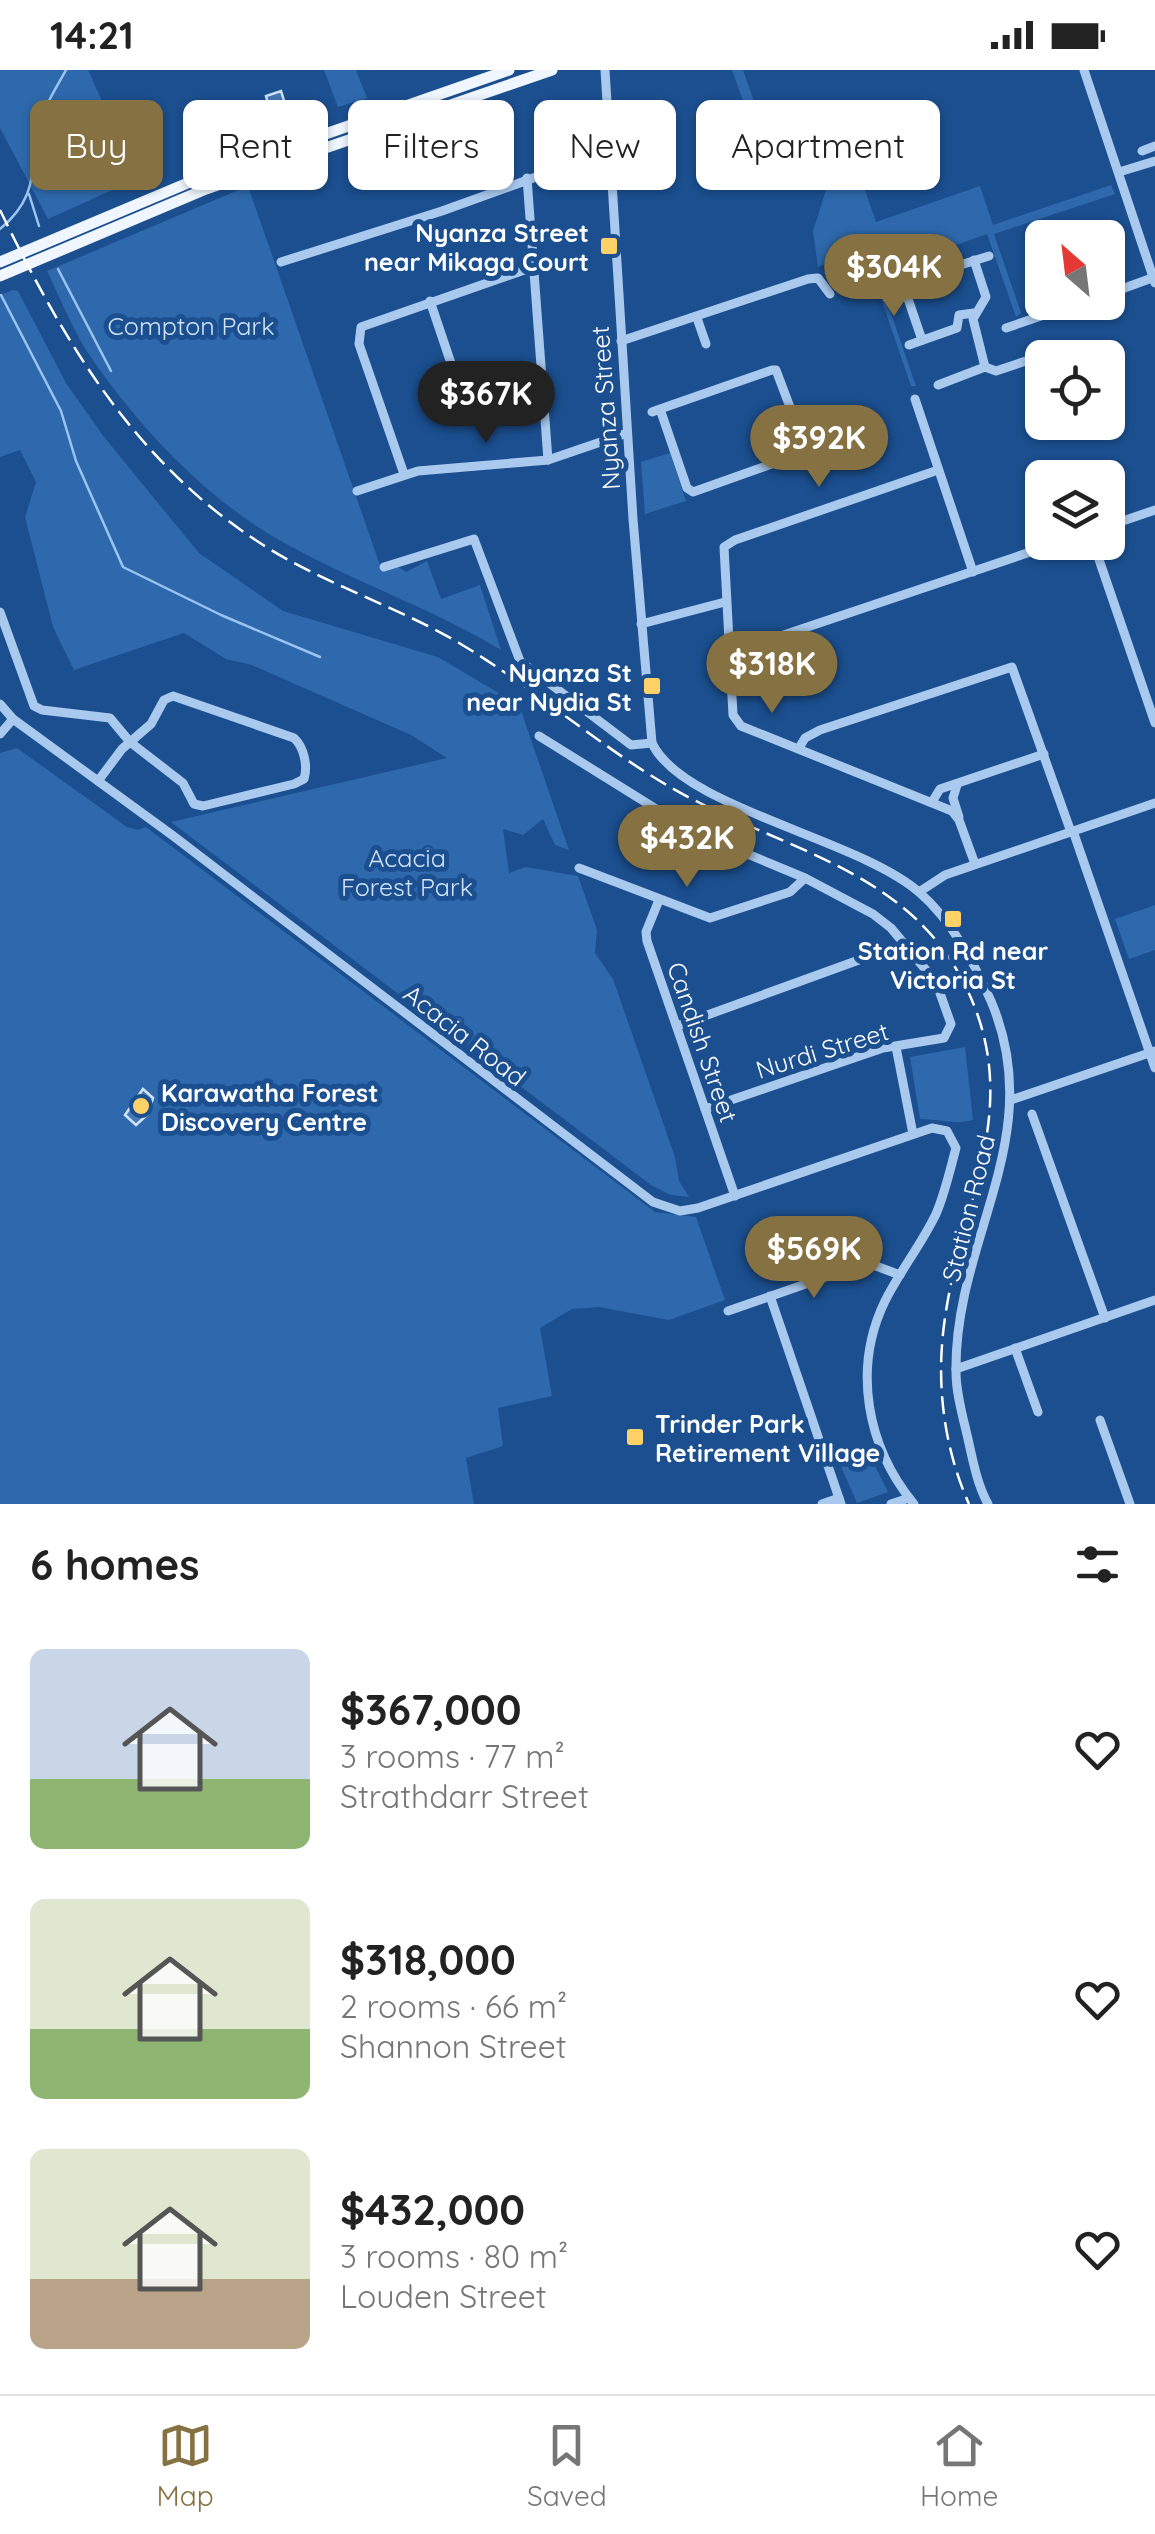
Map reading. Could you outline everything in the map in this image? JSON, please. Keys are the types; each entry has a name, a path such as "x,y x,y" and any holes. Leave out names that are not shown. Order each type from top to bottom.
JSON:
{"main road":[{"path":"0,262 136,202 509,70"},
{"path":"0,276 161,208 552,70"},
{"path":"136,202 140,208 161,208"}],"street":[{"name":"Nyanza Street","path":"604,70 605,100"},
{"path":"1084,70 1154,280 1125,289"},
{"path":"1142,150 1155,146"},
{"path":"1120,172 1155,161"},
{"path":"280,262 442,211 534,176"},
{"path":"528,178 548,460"},
{"name":"Nyanza Street","path":"611,190 652,743"},
{"path":"907,296 936,286 932,274 988,256"},
{"path":"909,345 958,328 959,315 974,313 986,297 974,260"},
{"path":"404,474 358,334 361,327 533,267"},
{"path":"621,341 808,279 818,278 830,294"},
{"path":"903,284 922,340"},
{"path":"430,301 457,381"},
{"path":"974,313 985,367"},
{"path":"697,318 706,344"},
{"path":"1006,328 1029,320"},
{"path":"938,385 985,367 996,371 1025,361"},
{"path":"776,370 804,447 800,454 693,492 687,488 656,410 776,370"},
{"path":"914,399 973,572"},
{"path":"358,491 404,474 548,460 627,434"},
{"path":"938,470 736,540 724,548 725,602 736,721 952,810 959,820"},
{"path":"1125,520 1155,510"},
{"path":"384,567 474,539 520,661 630,745 652,743"},
{"path":"730,652 1025,554"},
{"path":"1099,560 1155,722"},
{"path":"641,624 662,622 725,602"},
{"path":"0,612 34,706 110,718 130,742 183,783 197,805 294,784 306,775 302,750 294,738 173,696 164,700 151,724 130,742 98,781"},
{"path":"799,748 804,738 820,730 1012,666 1155,1068"},
{"name":"Acacia Road","path":"0,704 13,719 653,1202 680,1211 941,1128 954,1138 956,1148 938,1211 900,1275"},
{"path":"0,734 13,719"},
{"path":"556,732 544,739 690,830 805,878 872,914 903,944 676,1026"},
{"name":"Station Road","path":"652,743 663,760 690,780 866,859 920,892 968,956 990,1001 1006,1048 1011,1100 1004,1163 967,1288 956,1369 976,1475 988,1504"},
{"path":"914,794 941,789 1044,754"},
{"path":"935,803 957,784"},
{"path":"957,784 953,798 974,864"},
{"path":"935,803 941,789"},
{"path":"920,892 934,880 974,864 1155,803"},
{"path":"579,868 702,917 718,917 790,892 805,878"},
{"name":"Candish Street","path":"658,900 646,932 647,940 735,1196"},
{"name":"Nurdi Street","path":"705,1108 896,1047 937,1040 949,1031 948,1010 936,982 903,944"},
{"path":"896,1047 913,1134"},
{"path":"1011,1100 1152,1052"},
{"path":"1032,1114 1104,1318"},
{"path":"728,1311 860,1266 876,1266 900,1275 875,1326 868,1392 874,1437 911,1501 892,1504"},
{"path":"770,1296 840,1501 822,1504"},
{"path":"956,1369 1155,1300"},
{"path":"1016,1348 1038,1412"},
{"path":"1100,1420 1130,1504"}],"green space":[{"path":"0,70 88,70 101,100 30,100 30,185 0,128"},
{"path":"324,70 356,70 367,98 348,100 348,104 338,107"},
{"path":"732,70 743,70 754,100 743,100"},
{"path":"1111,185 1115,194 1036,220 1025,220 1025,224 994,234 1021,313 1016,317 987,234 877,273 916,386 911,386 863,246 818,267 813,231 826,190 865,190 876,222 980,186 993,225"},
{"path":"33,190 113,190 48,219"},
{"name":"Compton Park","path":"239,190 249,190 382,571 397,566 406,572 427,561 441,599 480,585 501,650 290,546 204,486 153,436 108,381 88,353 47,271"},
{"name":"Acacia Forest Park","path":"18,291 66,383 104,437 199,553 283,611 438,657 519,705 569,850 555,845 543,819 523,835 503,829 509,873 526,867 578,876 597,930 595,953 613,979 675,1157 679,1181 689,1197 671,1195 651,1185 171,822 447,758 411,735 252,665 226,659 184,633 74,670 53,627 25,517 36,482 20,450 0,457 0,295"},
{"path":"670,453 686,501 645,514 641,462"},
{"path":"17,748 127,827 146,827 655,1212 696,1217 725,1300 669,1320 599,1307 572,1309 540,1328 552,1396 498,1408 503,1446 466,1458 474,1504 0,1504 0,753"},
{"path":"1155,905 1155,950 1129,959 1115,919"},
{"path":"965,1047 973,1120 920,1119 910,1057"},
{"path":"867,1450 888,1492 857,1503 836,1455 854,1463"}],"building":[{"path":"281,91 284,100 267,100 266,96"},
{"name":"Karawatha Forest Discovery Centre","path":"143,1089 153,1098 148,1114 136,1125 125,1115"}],"waterway":[{"path":"0,229 28,192 43,115 66,70"},
{"path":"29,194 39,226"},
{"path":"58,269 111,371"},
{"path":"1,295 61,411 76,461 123,567 320,657"}],"railway":[{"path":"0,210 49,305 106,394 173,473 213,509 281,556 459,643 661,782 871,885 903,907 931,934 955,967 978,1017 989,1065 990,1111 983,1156 949,1295 942,1345 941,1386 946,1426 969,1504"}],"place":[{"name":"Nyanza Street near Mikaga Court","path":"609,246"},
{"name":"Nyanza St near Nydia St","path":"652,686"},
{"name":"Station Rd near Victoria St","path":"953,919"},
{"name":"Karawatha Forest Discovery Centre","path":"141,1106"},
{"name":"Trinder Park Retirement Village","path":"635,1437"}]}
